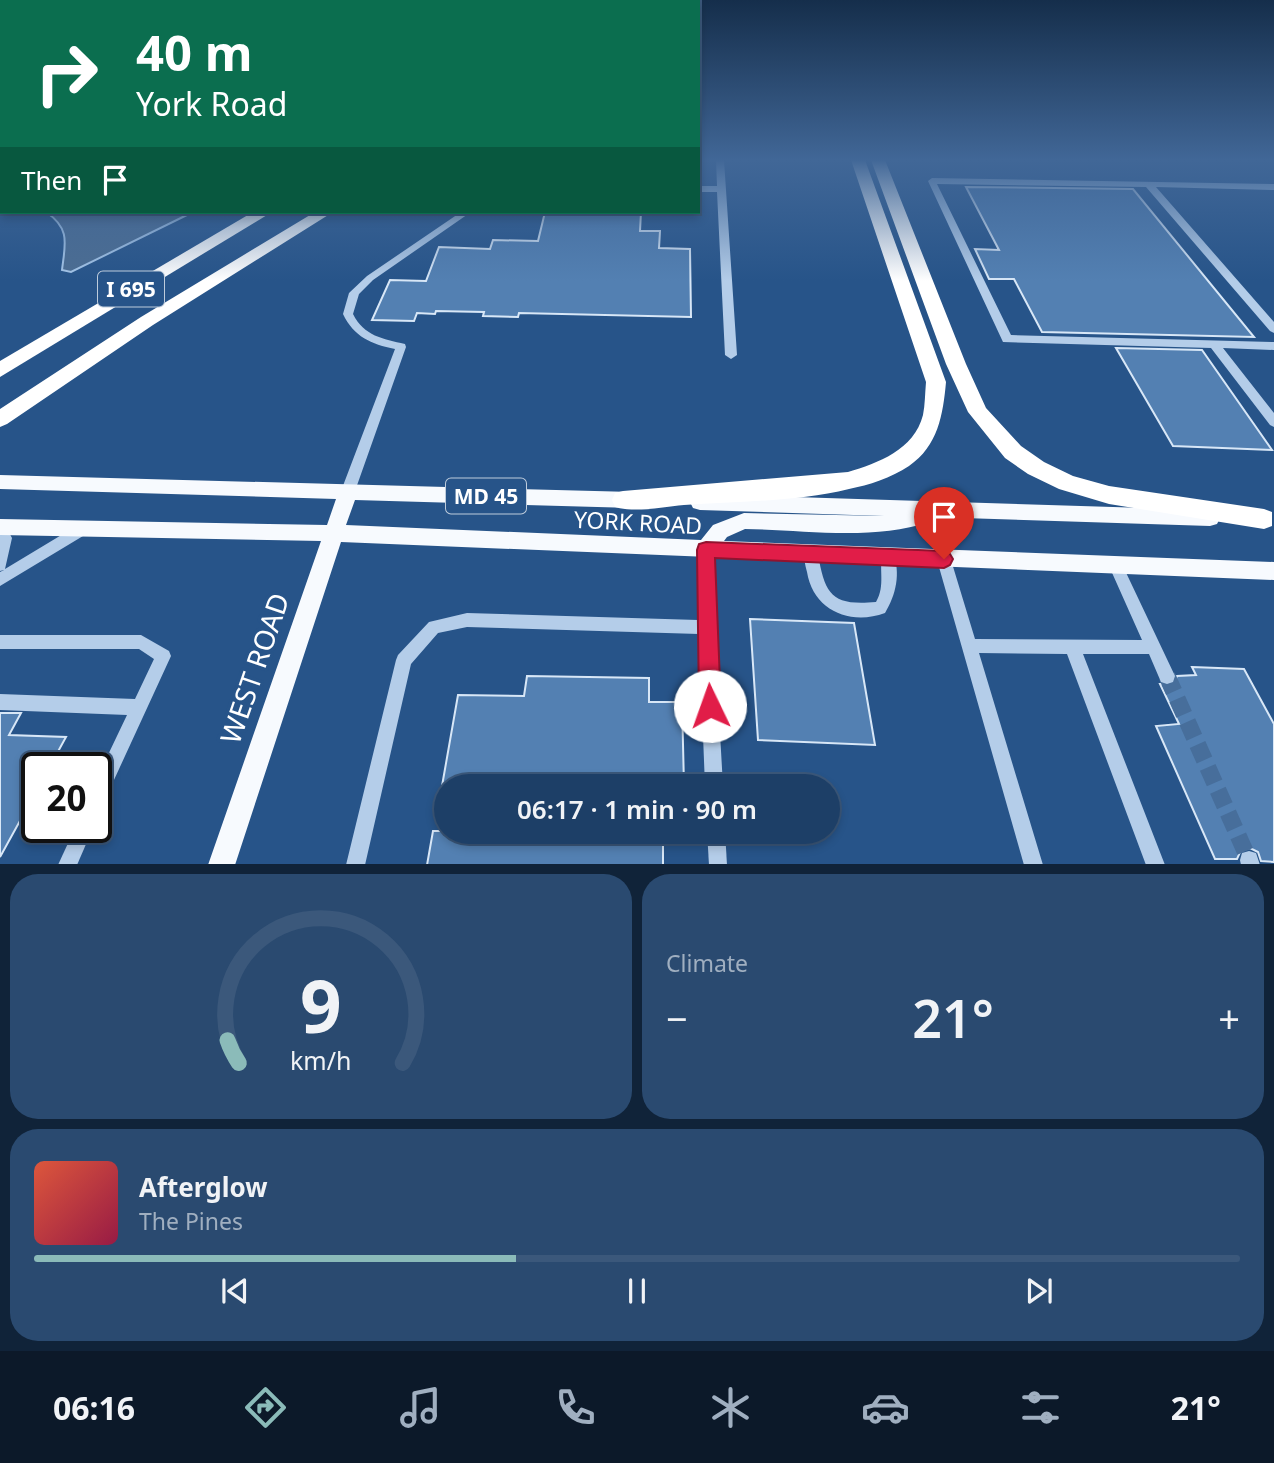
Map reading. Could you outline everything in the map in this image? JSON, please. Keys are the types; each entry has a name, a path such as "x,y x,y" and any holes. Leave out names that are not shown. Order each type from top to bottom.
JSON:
{"highway":[{"path":"623,500 831,485 866,478 890,468 924,439 933,423 937,403 936,382 872,200"},
{"path":"893,200 956,364 978,412 1013,452 1036,468 1062,480 1109,495 1269,519"},
{"name":"I 695","path":"0,370 196,250 260,214"},
{"name":"I 695","path":"0,419 147,321 322,214"},
{"path":"147,321 338,214"}],"main road":[{"name":"YORK ROAD","path":"0,482 1269,519"},
{"name":"WEST ROAD","path":"221,864 348,491"},
{"path":"706,550 720,531 744,521 884,524 946,510"},
{"name":"YORK ROAD","path":"0,528 88,526 333,533 1274,572"}],"lane":[{"path":"723,200 731,355"},
{"path":"941,200 1007,340 1274,346"},
{"path":"1162,200 1274,329"},
{"path":"348,491 401,347 376,342 361,335 348,314 354,293 370,278 464,214"},
{"path":"1216,345 1274,422"},
{"path":"0,580 88,526"},
{"path":"0,528 5,538 0,565"},
{"path":"706,550 706,627 713,774"},
{"path":"811,554 819,590 830,601 844,608 866,610 880,608 887,599 890,585 888,557"},
{"path":"944,559 1034,864"},
{"path":"1116,566 1167,676"},
{"path":"355,864 404,660 433,626 467,620 706,627"},
{"path":"0,642 141,642 163,656 112,765"},
{"path":"970,646 1154,647"},
{"path":"1072,647 1157,864"},
{"path":"0,702 139,707"},
{"path":"67,864 77,843"},
{"path":"717,844 718,864"}],"water":[{"path":"49,214 189,214 71,272 62,270 65,245 63,231"}],"building":[{"path":"973,200 1142,200 1254,337 1042,332 1014,279 989,279 975,249 999,250"},
{"path":"545,214 641,214 640,231 660,231 659,248 690,249 691,317 519,313 518,317 483,316 484,312 436,311 435,314 417,313 414,321 372,320 390,280 426,281 439,247 490,249 493,240 538,241"},
{"path":"1116,348 1202,350 1272,450 1173,446"},
{"path":"750,619 854,623 875,745 758,740"},
{"path":"1192,667 1244,669 1274,724 1274,862 1261,861 1258,852 1250,848 1241,850 1237,859 1215,859 1156,726 1179,724 1160,684 1174,684 1177,676 1196,675"},
{"path":"527,676 649,678 649,702 682,702 684,774 444,774 458,695 524,696"},
{"path":"0,713 21,713 9,735 66,737 58,752 21,752 21,819 0,857"},
{"path":"434,831 434,844 663,844 663,864 427,864"}],"tunnel":[{"path":"1167,676 1249,860"}],"route":[{"path":"710,706 706,550 944,559"}]}
